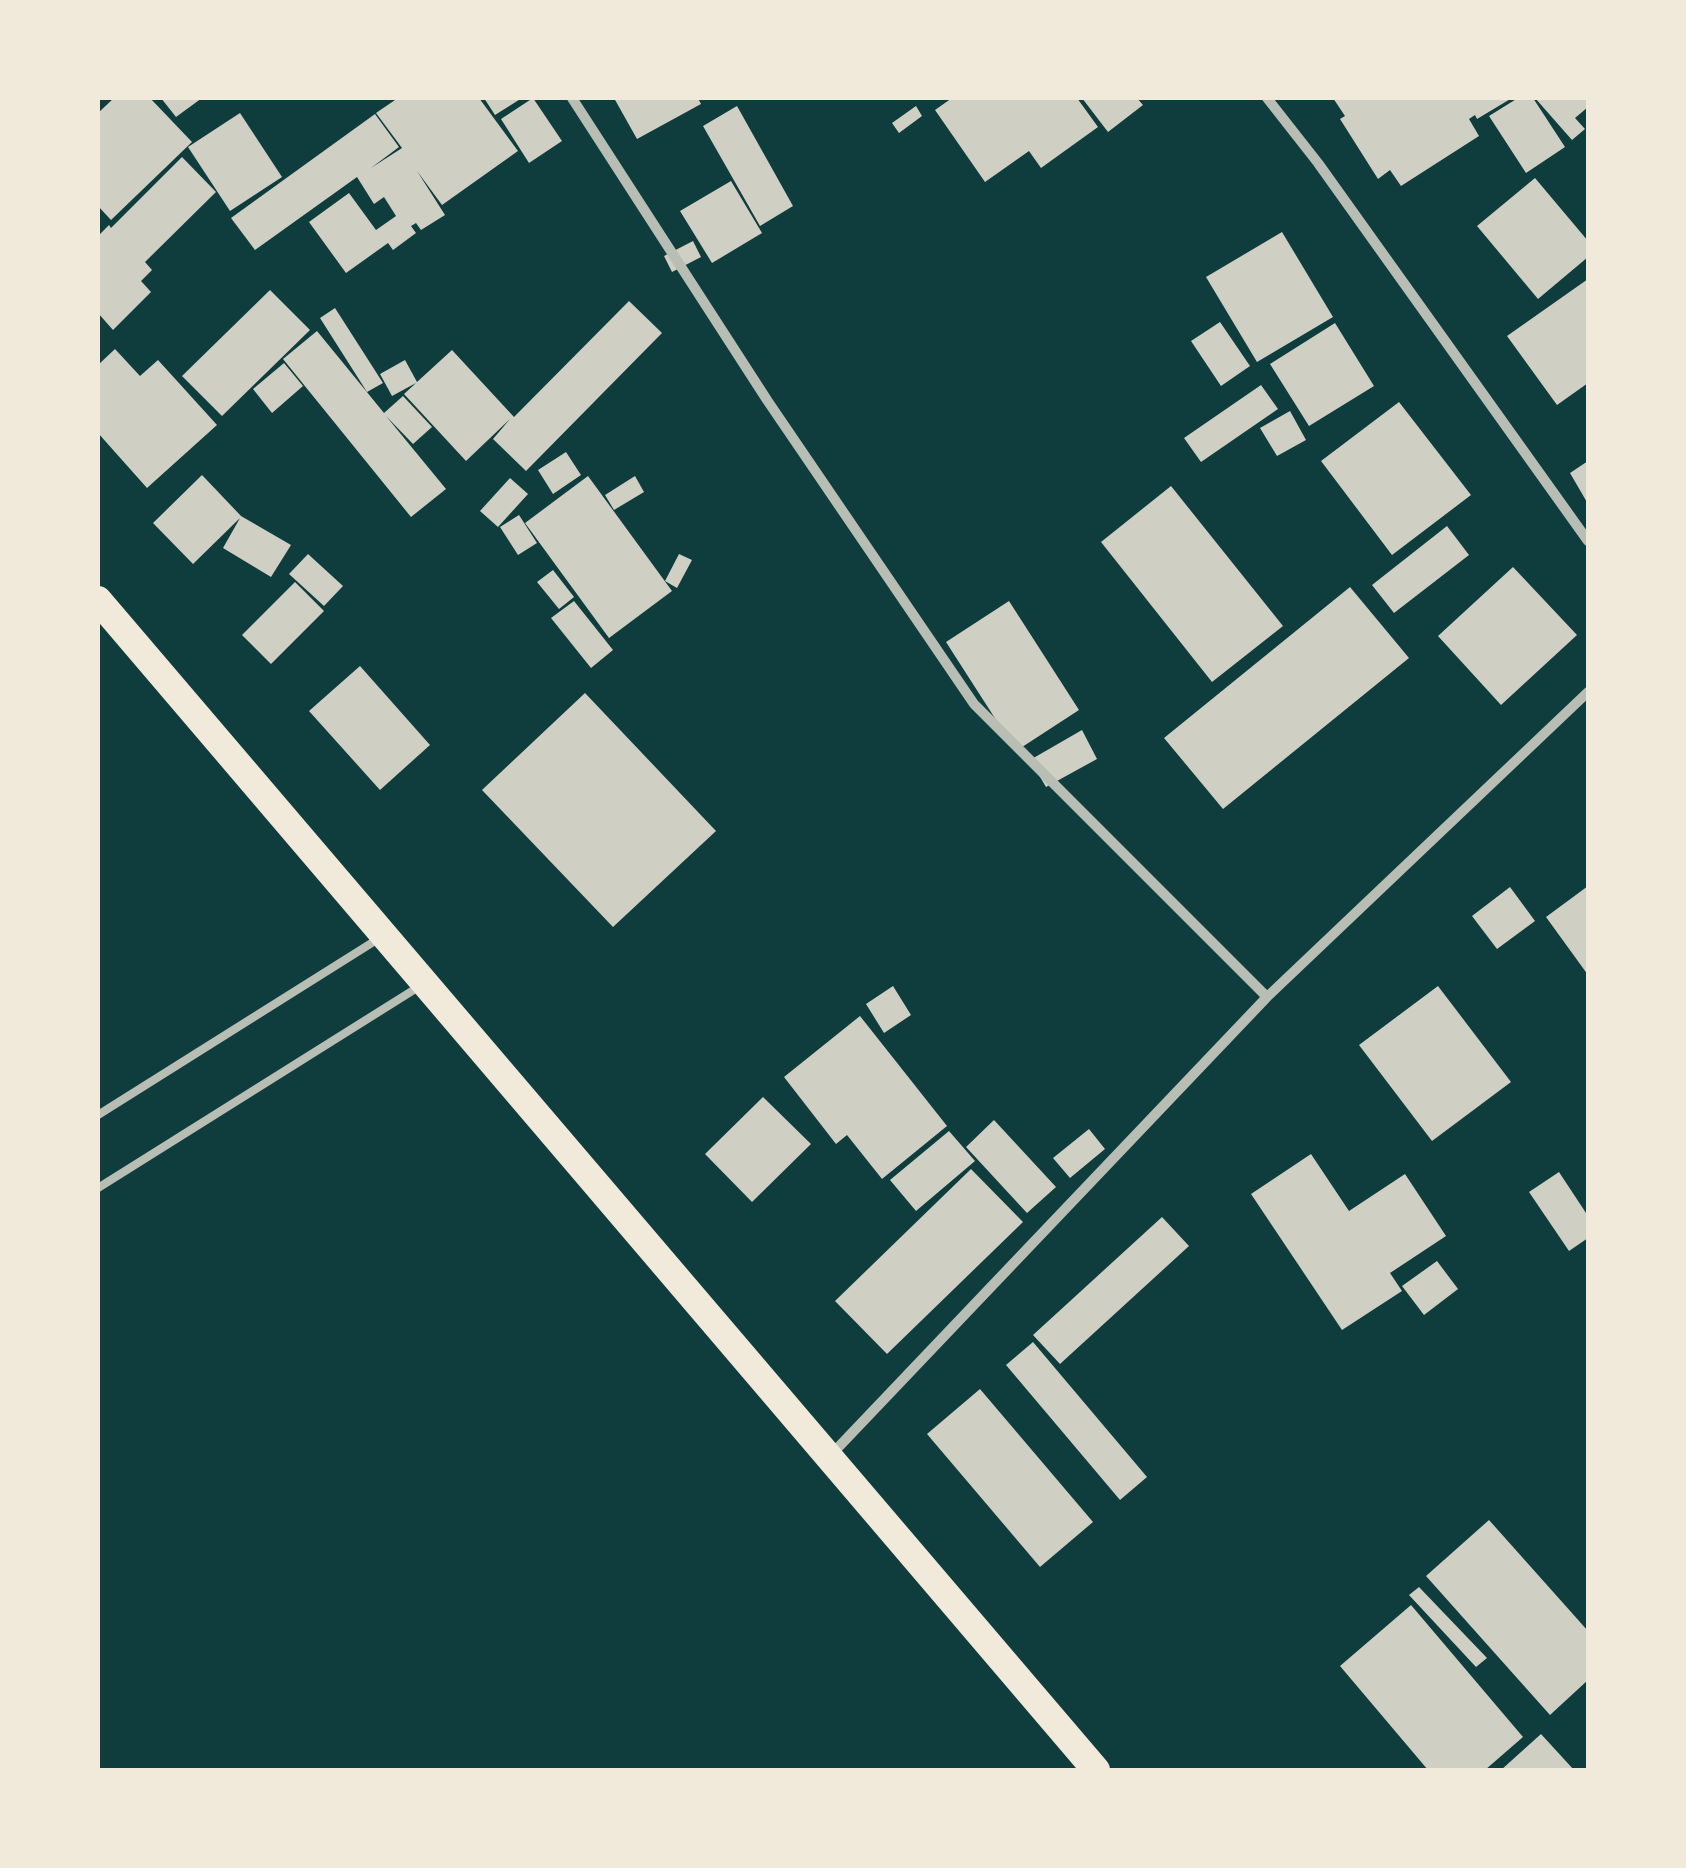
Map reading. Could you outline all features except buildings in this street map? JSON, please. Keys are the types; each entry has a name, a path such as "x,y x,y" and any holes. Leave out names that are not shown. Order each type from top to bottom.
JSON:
{"highway":[{"path":"98,600 1096,1770"}],"street":[{"path":"572,98 767,400 974,704 1267,996"},
{"path":"1267,98 1318,163 1588,541"},
{"path":"829,1456 1267,996 1588,692"}],"lane":[{"path":"98,1116 382,936"},
{"path":"98,1188 423,984"}]}
